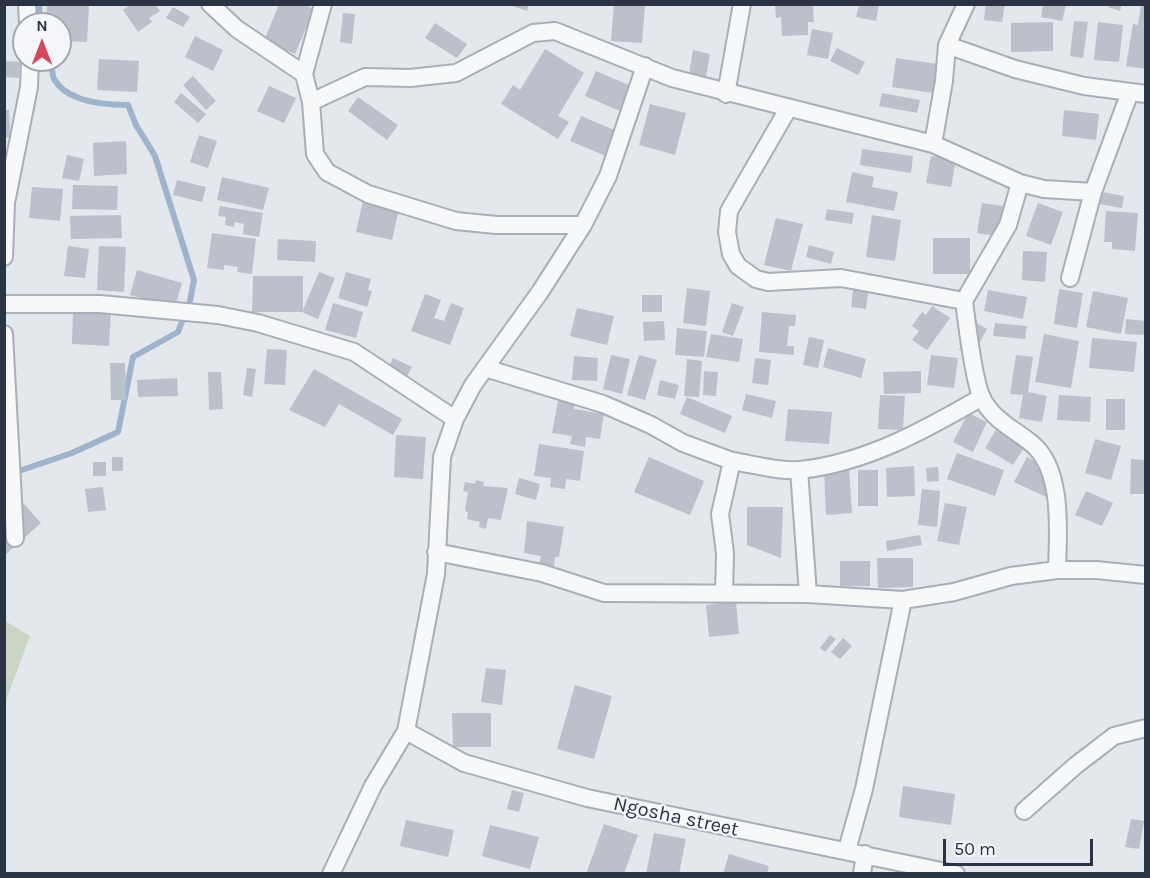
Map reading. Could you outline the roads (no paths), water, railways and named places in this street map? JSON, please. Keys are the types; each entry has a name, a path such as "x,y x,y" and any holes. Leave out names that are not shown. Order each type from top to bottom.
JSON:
{"street":[{"path":"210,4 237,29 304,74"},
{"path":"323,4 304,74 311,102 315,154 327,172 368,194 456,221 496,225 583,225"},
{"path":"726,94 742,4"},
{"path":"933,144 944,81 947,45 966,4"},
{"path":"311,102 365,77 410,78 456,73 516,41 544,31 568,34 672,78 726,94 933,144 1020,183 1044,189 1093,192"},
{"path":"947,45 1015,69 1084,86 1138,93 1093,192 1070,278"},
{"path":"332,873 373,786 406,730 436,574 442,457 455,419 484,368 540,292 583,225 608,176 645,66"},
{"path":"4,257 6,203 29,87 30,72"},
{"path":"788,109 729,211 727,232 731,254 738,266 756,279 768,282 841,278 964,301"},
{"path":"1020,183 1008,225 964,301 982,397 997,418 1032,444 1046,459 1058,517 1057,570"},
{"path":"4,304 120,306 218,315 258,323 354,352 455,419"},
{"path":"4,334 15,538"},
{"path":"484,368 603,404 651,425 682,443 732,461 799,470 867,455 929,428 982,397"},
{"path":"724,592 725,553 720,514 732,461"},
{"path":"799,470 808,594"},
{"path":"436,552 542,573 604,593 724,592 903,600 954,592 1011,576 1057,570 1096,570 1146,575"},
{"path":"847,850 864,789 903,600"},
{"path":"1024,812 1075,766 1114,736 1146,728"},
{"name":"Ngosha street","path":"406,730 464,762 526,782 739,831 847,850 956,873"},
{"path":"862,873 866,854"}],"waterway":[{"path":"39,4 39,12"},
{"path":"13,473 72,453 118,432 133,357 178,332 190,301 194,280 155,156 136,125 128,105 98,103 77,97 60,87 52,72"}]}
